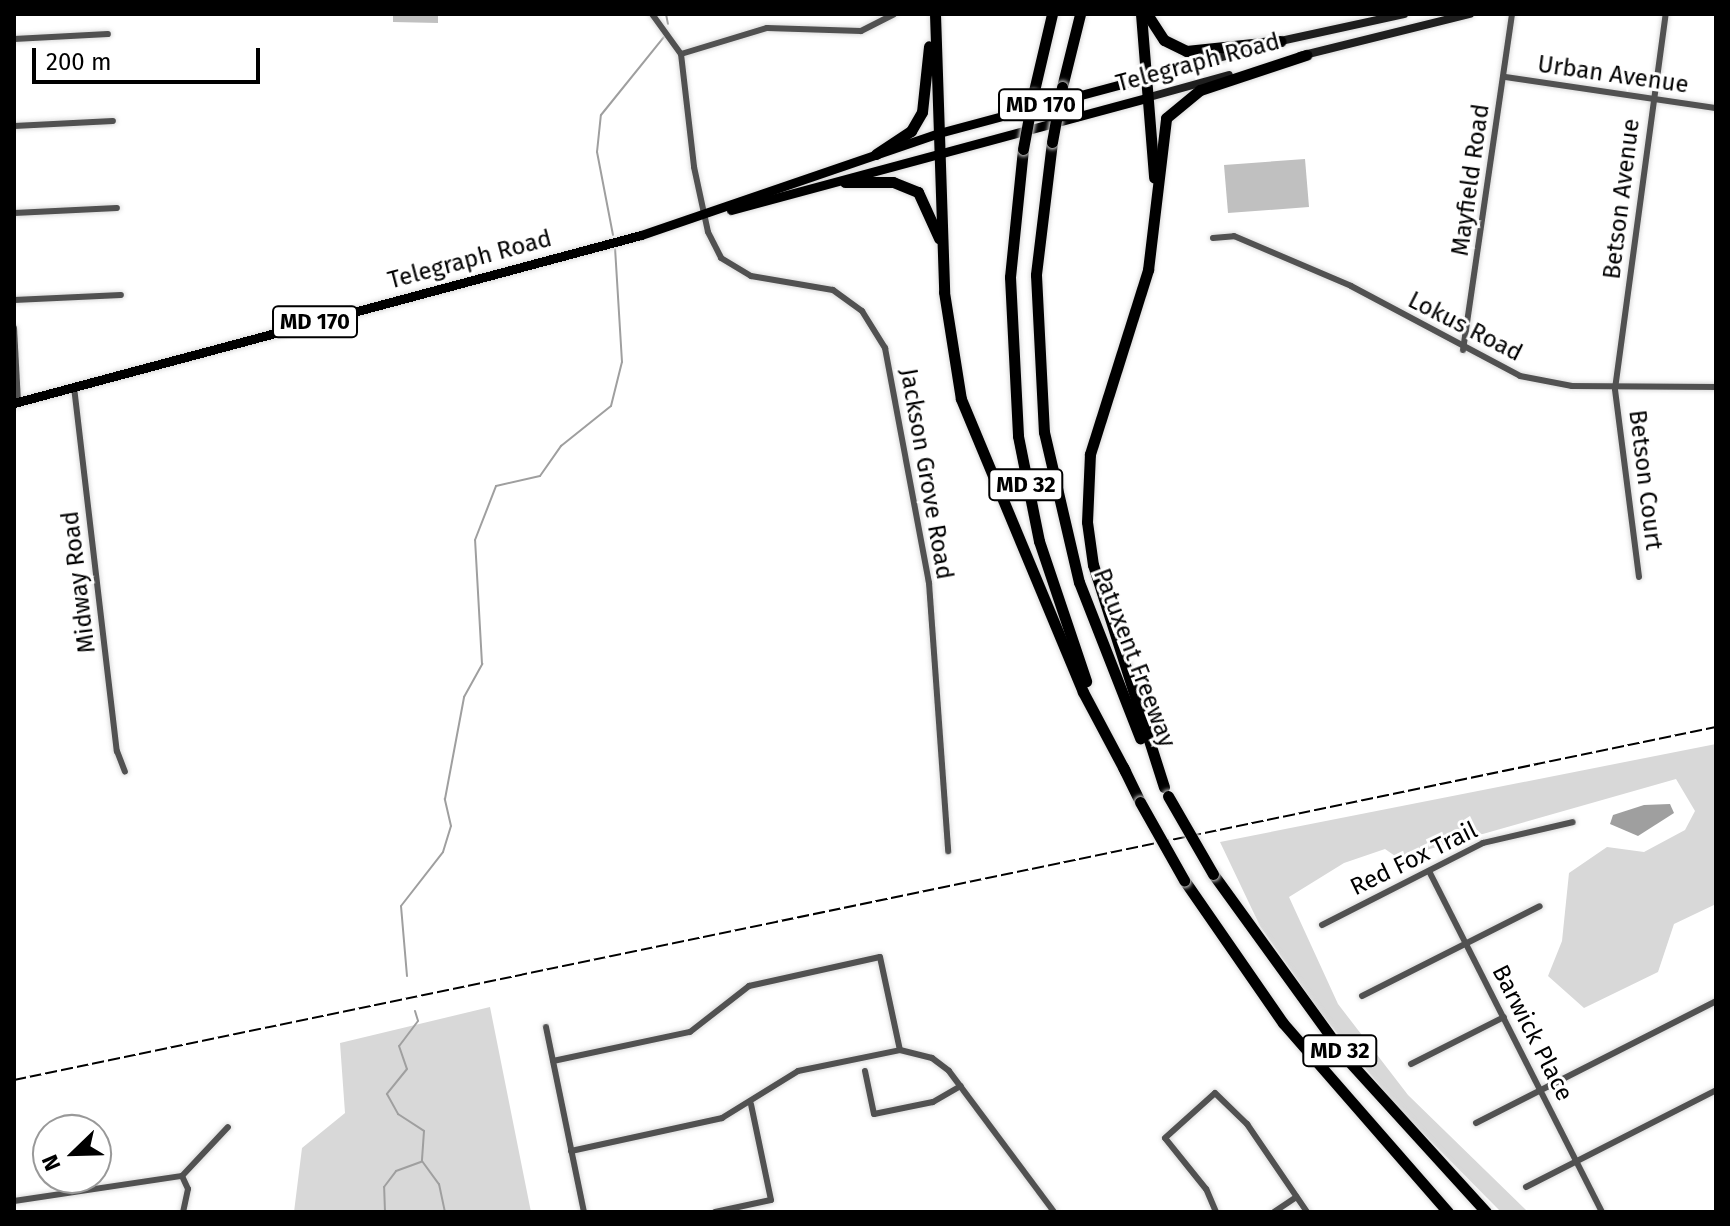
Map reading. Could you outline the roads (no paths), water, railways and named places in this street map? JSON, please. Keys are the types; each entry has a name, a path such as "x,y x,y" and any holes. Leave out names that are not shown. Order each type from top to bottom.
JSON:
{"highway":[{"path":"934,14 943,254 950,348 974,439 1083,692 1125,771"},
{"path":"876,154 911,131 922,112 934,14"},
{"name":"Patuxent Freeway","path":"1052,14 1023,149 1010,277 1018,436 1054,591 1125,771 1184,880 1291,1034 1448,1212"},
{"name":"Patuxent Freeway","path":"1080,14 1052,142 1036,325 1053,481 1094,627 1166,791 1213,874 1346,1058 1486,1212"},
{"path":"1141,14 1156,213"},
{"path":"1147,14 1164,40 1187,51 1280,41"},
{"path":"1166,791 1099,588 1086,497 1096,426 1142,294 1156,213 1163,129 1172,110 1200,90 1306,55"},
{"path":"845,182 893,182 918,192 932,211 943,254"}],"main road":[{"name":"Telegraph Road","path":"704,216 939,133 1280,41 1404,14"},
{"name":"Telegraph Road","path":"16,403 704,216 845,182 939,153 1470,14"}],"street":[{"path":"652,14 681,54 767,28 861,31 894,14"},
{"name":"Mayfield Road","path":"1463,350 1512,14"},
{"name":"Betson Avenue","path":"1615,389 1666,14"},
{"path":"14,39 108,34"},
{"name":"Jackson Grove Road","path":"681,54 704,216 714,248 729,265 751,276 833,290 862,311 885,348 929,583 948,851"},
{"name":"Urban Avenue","path":"1505,77 1716,108"},
{"path":"14,126 113,121"},
{"path":"14,213 117,208"},
{"name":"Lokus Road","path":"1213,238 1234,236 1351,286 1463,350 1520,376 1615,389 1716,387"},
{"path":"14,300 121,295"},
{"path":"14,328 16,403"},
{"name":"Midway Road","path":"74,387 117,751 125,772"},
{"name":"Betson Court","path":"1615,389 1639,577"},
{"name":"Red Fox Trail","path":"1322,925 1483,843 1573,822"},
{"name":"Barwick Place","path":"1429,871 1602,1212"},
{"path":"1362,996 1540,906"},
{"path":"553,1061 690,1032 749,986 880,957 900,1050"},
{"path":"1476,1123 1716,1001"},
{"path":"1411,1064 1504,1017"},
{"path":"546,1027 584,1212"},
{"path":"571,1151 722,1118 751,1104 798,1071 900,1050 932,1058 961,1086 1054,1212"},
{"path":"865,1071 874,1114 933,1102 961,1086"},
{"path":"1526,1187 1716,1090"},
{"path":"1216,1212 1206,1189 1165,1138 1210,1094 1220,1094 1247,1124 1307,1212"},
{"path":"715,1212 771,1200 751,1104"},
{"path":"14,1201 182,1176 228,1127"},
{"path":"182,1176 188,1189 183,1212"},
{"path":"1274,1212 1296,1197"}],"waterway":[{"path":"666,14 668,24"},
{"path":"613,235 597,152 601,115 664,37"},
{"path":"407,976 401,906 443,852 451,826 445,799 464,697 482,664 475,540 496,486 540,476 561,446 611,406 622,362 615,249"},
{"path":"415,1011 418,1021 399,1046 407,1069 387,1094 398,1114 424,1131 422,1161 439,1184 445,1212"},
{"path":"385,1212 384,1187 396,1171 421,1162"}],"railway":[{"path":"14,1080 1716,727"},
{"path":"14,917 14,966"}]}
